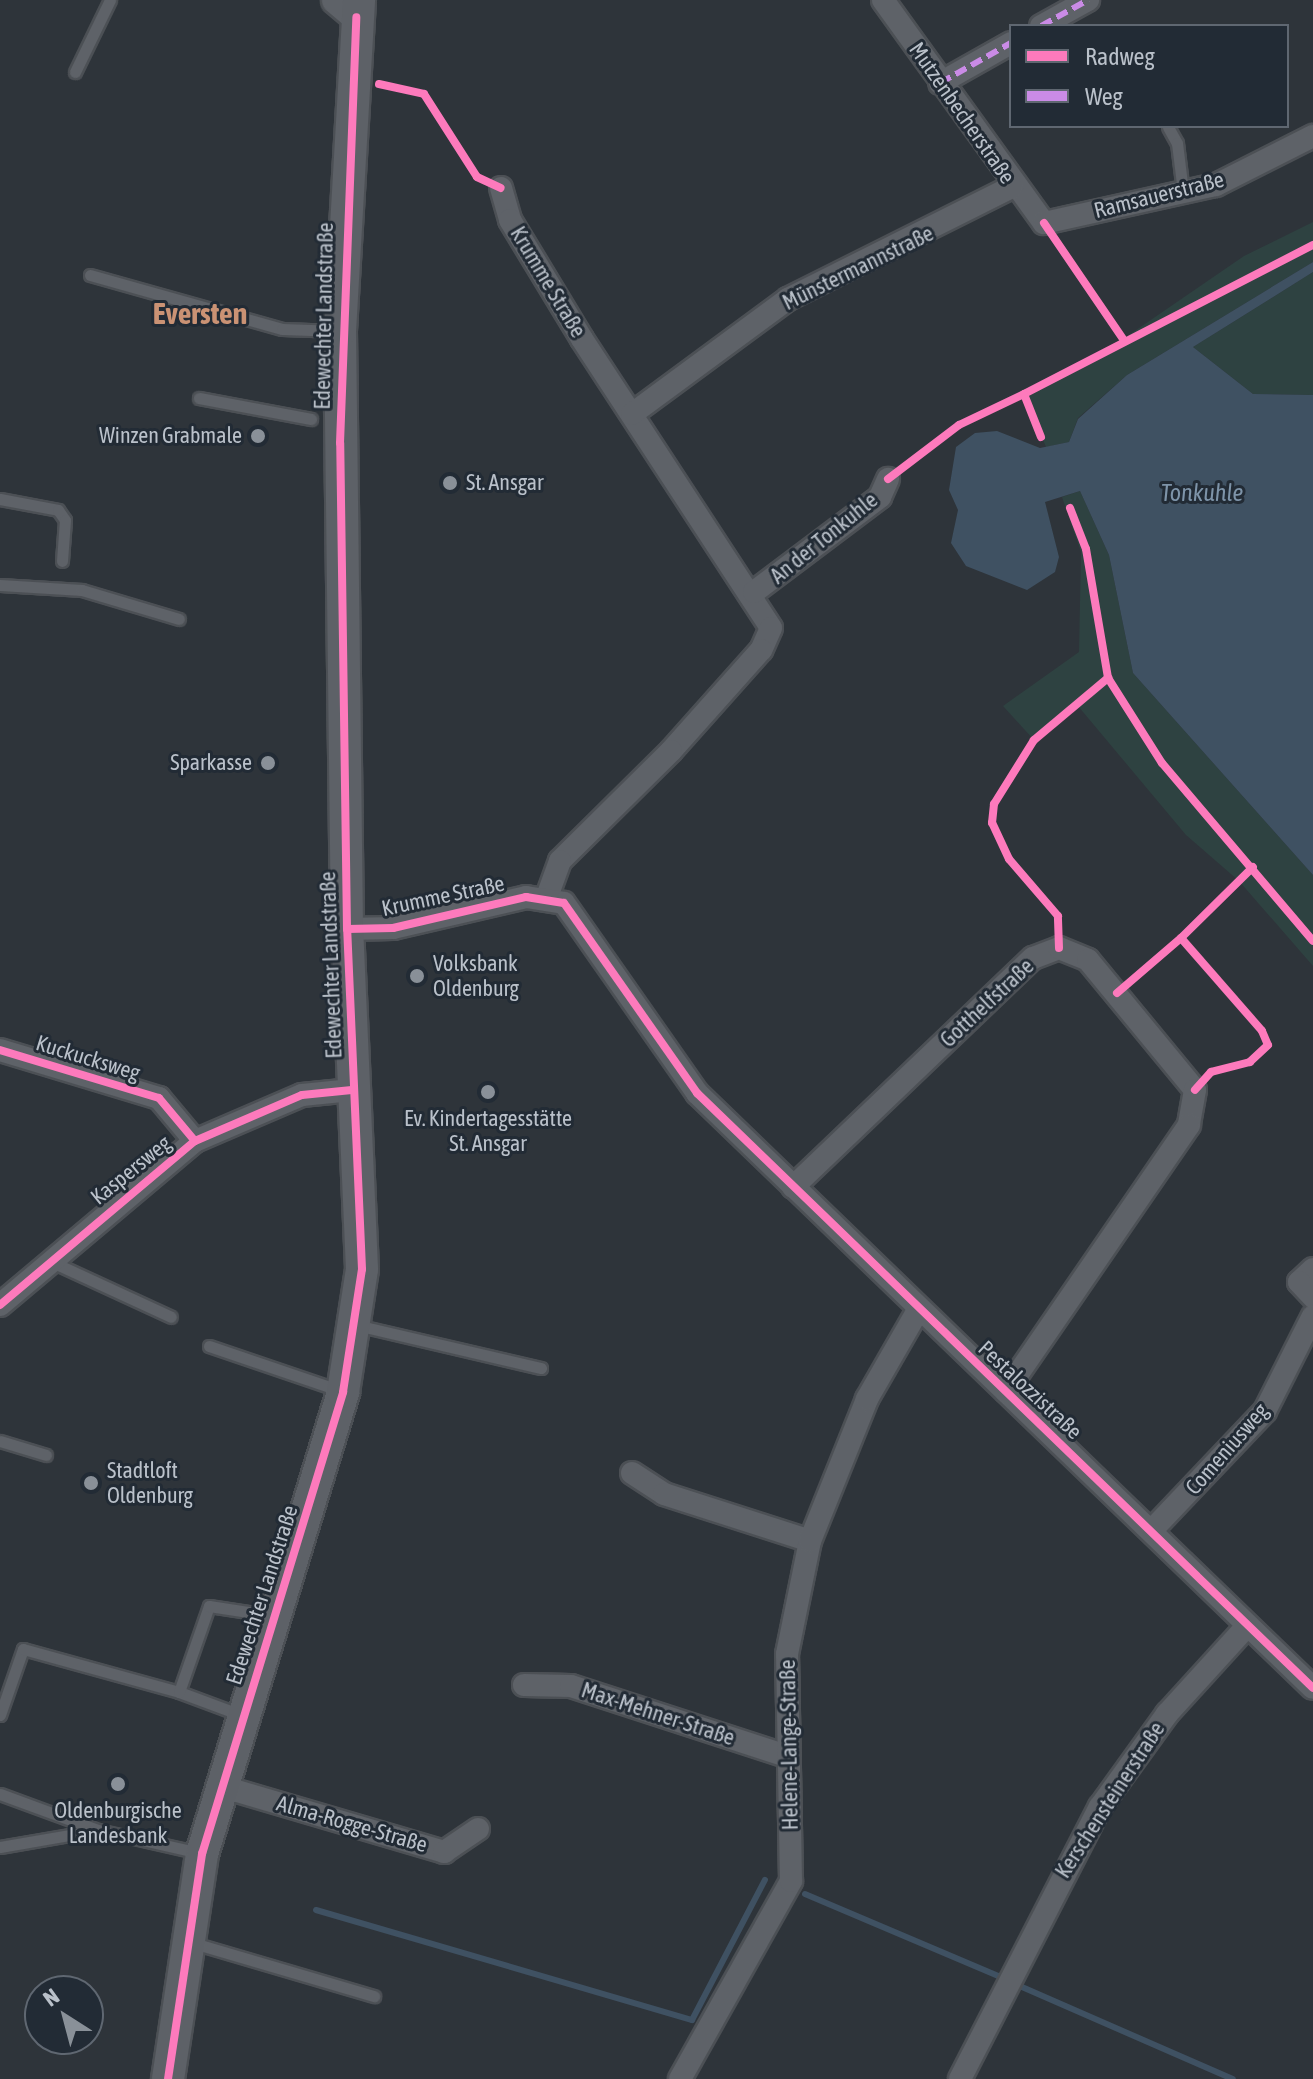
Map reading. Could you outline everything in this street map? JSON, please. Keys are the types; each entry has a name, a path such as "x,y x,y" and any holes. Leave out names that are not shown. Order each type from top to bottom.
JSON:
{"main road":[{"name":"Edewechter Landstraße","path":"168,2079 185,1940 202,1854 220,1786 343,1392 356,1325 362,1242 352,1090 347,929 340,331 350,6"}],"street":[{"name":"Mutzenbecherstraße","path":"883,0 1012,187 1044,223"},
{"path":"1045,24 1088,0"},
{"path":"940,83 1009,44"},
{"name":"Ramsauerstraße","path":"1044,223 1216,185 1313,136"},
{"name":"Münstermannstraße","path":"632,414 788,299 1012,187"},
{"name":"Krumme Straße","path":"347,929 393,928 547,896 560,861 761,650 771,628 754,592 632,414 510,220 501,188"},
{"name":"An der Tonkuhle","path":"754,592 884,488"},
{"name":"Pestalozzistraße","path":"547,896 577,915 673,1064 917,1312 1006,1391 1313,1688"},
{"name":"Gotthelfstraße","path":"793,1187 1033,958 1059,948 1088,960 1195,1090 1189,1125 1006,1391"},
{"name":"Kuckucksweg","path":"0,1050 159,1098 195,1141"},
{"name":"Kaspersweg","path":"0,1305 195,1141 302,1095 352,1090"},
{"path":"1313,1269 1299,1282 1313,1297"},
{"name":"Helene-Lange-Straße","path":"680,2079 791,1881 787,1654 810,1541 862,1411 917,1312"},
{"name":"Comeniusweg","path":"1152,1530 1265,1411 1313,1316"},
{"path":"632,1473 664,1494 810,1541"},
{"name":"Kerschensteinerstraße","path":"960,2079 1085,1831 1167,1714 1247,1626"},
{"name":"Max-Mehner-Straße","path":"524,1685 571,1686 789,1757"},
{"name":"Alma-Rogge-Straße","path":"220,1786 444,1852 478,1829"}],"lane":[{"path":"75,72 110,0"},
{"path":"1169,128 1177,143 1183,192"},
{"path":"90,275 282,329 340,331"},
{"path":"199,398 311,419"},
{"path":"0,499 58,510 65,520 62,561"},
{"path":"0,585 82,590 179,619"},
{"path":"49,1261 171,1317"},
{"path":"356,1325 541,1368"},
{"path":"209,1346 343,1392"},
{"path":"0,1441 46,1455"},
{"path":"179,1692 209,1606 274,1616"},
{"path":"0,1715 23,1649 179,1692 242,1715"},
{"path":"0,1794 98,1830 202,1854"},
{"path":"0,1847 98,1830"},
{"path":"185,1940 374,1996"}],"green space":[{"path":"1313,222 1313,262 1127,375 1078,418 1069,442 1046,447 1024,394 1123,339 1244,256"},
{"path":"1313,272 1313,395 1253,394 1193,347"},
{"path":"1080,491 1109,555 1133,673 1313,875 1313,966 1239,881 1186,835 1078,706 1034,740 1003,706 1079,652 1081,552 1062,497"}],"water":[{"name":"Tonkuhle","path":"1313,262 1313,272 1193,347 1253,394 1313,395 1313,875 1133,673 1109,555 1080,491 1045,502 1059,557 1055,572 1027,590 966,566 951,543 958,510 949,490 956,447 975,433 997,431 1040,448 1069,442 1078,419 1127,375"}],"waterway":[{"path":"316,1910 692,2020 765,1880"},
{"path":"805,1894 998,1976"},
{"path":"1022,1987 1233,2079"}],"marked path":[{"path":"1045,24 1088,0"},
{"path":"940,83 1009,44"}],"cycle path":[{"path":"168,2079 202,1854 343,1392 362,1269 347,929 340,443 356,17"},
{"path":"379,84 424,94 477,177 501,188"},
{"path":"1044,223 1123,339"},
{"path":"1041,437 1024,394 1313,245"},
{"path":"888,479 959,425 1024,394"},
{"path":"1070,508 1086,549 1108,678 1162,763 1313,941"},
{"path":"1059,948 1058,916 1009,859 992,823 994,804 1034,740 1108,678"},
{"path":"1181,938 1253,867"},
{"path":"347,929 393,928 526,897 564,903 697,1093 1313,1688"},
{"path":"1117,993 1181,938 1262,1031 1268,1045 1250,1062 1211,1072 1195,1090"},
{"path":"0,1050 159,1098 195,1141"},
{"path":"0,1305 195,1141 302,1095 352,1090"}],"place":[{"name":"Winzen Grabmale","path":"258,436"},
{"name":"St. Ansgar","path":"450,483"},
{"name":"Sparkasse","path":"268,763"},
{"name":"Volksbank Oldenburg","path":"417,976"},
{"name":"Ev. Kindertagesstätte St. Ansgar","path":"488,1092"},
{"name":"Stadtloft Oldenburg","path":"91,1483"},
{"name":"Oldenburgische Landesbank","path":"118,1784"}],"district":[{"name":"Eversten","path":"200,313"}]}
